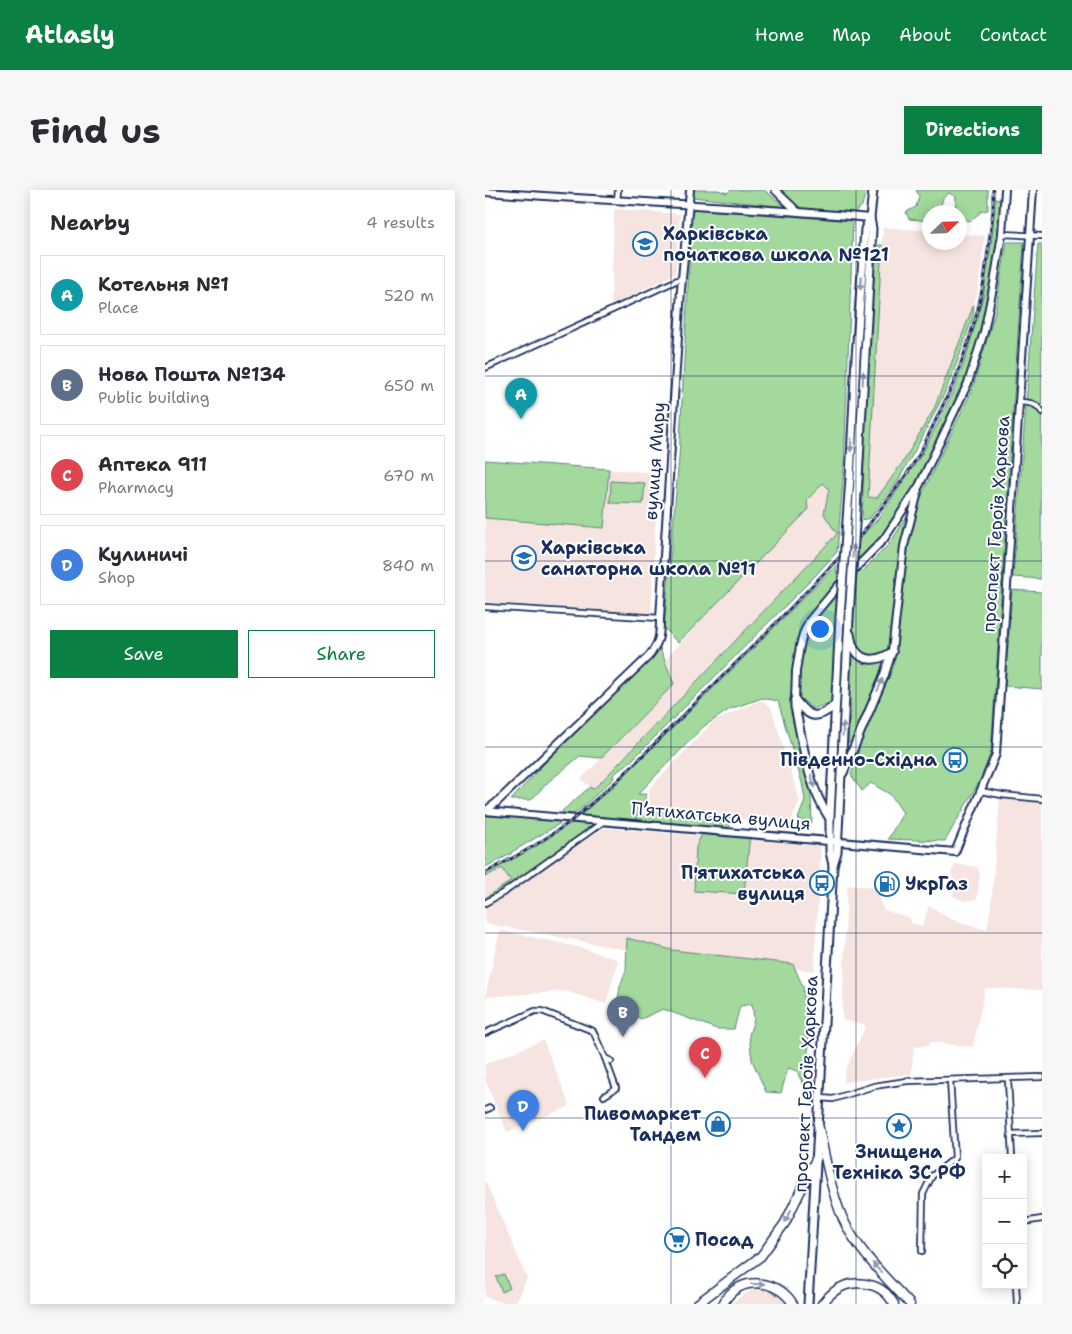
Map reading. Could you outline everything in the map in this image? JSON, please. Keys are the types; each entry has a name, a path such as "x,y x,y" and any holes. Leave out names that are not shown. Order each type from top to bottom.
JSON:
{"highway":[{"path":"818,1124 836,1198 846,1226 865,1254 910,1304"},
{"path":"697,1304 761,1256 785,1223 817,1157"},
{"path":"723,1304 726,1297 736,1288 754,1283 771,1285 783,1293 793,1304"},
{"path":"821,1304 831,1293 844,1285 852,1283 864,1283 881,1288 894,1304"}],"main road":[{"path":"870,218 873,190"},
{"name":"проспект Героїв Харкова","path":"808,1304 833,866 837,852 833,841 830,818 840,617 865,229 870,218"},
{"name":"проспект Героїв Харкова","path":"833,841 841,778 848,626 872,235 870,218"},
{"path":"848,626 853,647 856,652 867,659 878,659 892,651"},
{"path":"841,778 884,676 892,651"},
{"path":"795,700 804,712 813,715 821,715 835,705"},
{"path":"795,700 795,707 819,801 830,818"}],"street":[{"path":"617,201 618,190"},
{"name":"вулиця Миру","path":"485,811 649,656 660,637 682,278 690,190"},
{"path":"775,190 797,211"},
{"path":"795,700 796,671 800,646 809,621 839,585 884,538 919,486 968,383 985,332 994,284 1005,190"},
{"name":"проспект Героїв Харкова","path":"955,852 996,754 1033,190"},
{"path":"485,192 797,211 870,218"},
{"path":"1001,234 1042,236"},
{"path":"485,368 682,278"},
{"path":"1018,402 1033,403 1039,406 1042,412"},
{"path":"892,651 904,546 919,486"},
{"path":"485,606 660,618"},
{"path":"981,791 1042,799"},
{"name":"П’ятихатська вулиця","path":"485,811 955,852"},
{"path":"485,903 506,892 603,822"},
{"path":"485,1033 535,1011 542,1011 593,1031 616,1088 604,1096"},
{"path":"605,1058 611,1061"},
{"path":"820,1098 833,1099 874,1086 907,1081 1042,1077"},
{"path":"1009,1079 1012,1154"},
{"path":"923,1251 923,1194 932,1176 955,1158 950,1080"},
{"path":"485,1110 490,1108"},
{"path":"1011,1134 1042,1133"},
{"path":"1027,1221 1042,1218"},
{"path":"1016,1289 1017,1304"}],"shaded area":[{"name":"Харківська початкова школа №121","path":"614,209 680,214 675,274 611,306"},
{"path":"883,227 922,230 922,250 967,250 967,235 985,236 977,294 961,345 925,430 877,498 868,497"},
{"path":"485,460 658,473 651,614 485,602"},
{"path":"823,483 829,489 824,514 837,534 593,789 581,779 674,684 666,659 807,510 807,500"},
{"path":"761,700 771,707 800,801 790,823 650,811 649,789 714,721"},
{"path":"1000,799 1042,802 1042,990 985,988 973,1047 930,1042 930,1045 914,1047 911,1074 844,1082 845,1071 866,1025 842,1020 847,885 881,888 880,902 884,910 910,918 911,923 922,926 929,905 950,919 987,930 991,906"},
{"path":"604,828 821,846 814,971 638,952 485,923 485,904"},
{"path":"956,864 977,867 980,874 977,899 964,901 953,896 954,882 951,872"},
{"path":"502,868 511,882 485,898 485,877"},
{"path":"500,930 582,948 618,960 606,1004 565,991 485,997"},
{"path":"543,1040 570,1106 507,1132 485,1080 485,1064"},
{"path":"485,1180 527,1278 515,1304 507,1304 485,1297"},
{"path":"754,1288 776,1291 788,1304 730,1304"}],"green space":[{"path":"693,190 718,190 727,193 731,190 764,190 786,207 692,197"},
{"path":"779,190 866,190 862,206 854,213 799,208"},
{"path":"916,190 988,190 988,210 982,211 970,221 967,220 967,205 955,205 956,197 949,193 943,198 941,205 922,205 922,220 909,219 906,212 916,207 919,196"},
{"path":"995,199 1001,200 1001,227 990,300 970,371 924,473 884,536 869,551 857,559 859,539 877,520 922,454 956,385 983,297 992,238"},
{"path":"692,209 853,221 844,468 837,552 631,761 613,775 614,778 573,814 563,813 562,811 590,787 593,789 600,783 837,534 824,514 829,489 823,483 807,500 808,510 678,643 664,628 679,458"},
{"path":"867,232 869,232 848,572 863,571 890,543 924,490 972,390 995,312 1007,242 1024,242 991,752 982,777 945,841 888,839 903,813 891,795 871,783 862,791 851,775 859,750 852,743 848,742 851,703 841,703 834,824 832,824 839,703 826,704 813,709 791,693 811,796 812,823 798,819 805,800 802,783 778,701 762,698 730,709 703,727 638,794 647,794 635,820 581,815 679,722 837,564 836,573 846,572"},
{"path":"1038,244 1042,244 1041,579 1013,577"},
{"path":"876,245 882,245 868,497 877,498 903,462 934,409 974,304 973,316 958,360 945,392 924,434 898,481 870,518 862,520 865,425"},
{"path":"485,460 609,469 604,528 485,518"},
{"path":"611,481 645,483 643,504 610,503"},
{"path":"1012,590 1042,592 1042,689 1005,686"},
{"path":"660,648 674,684 601,758 580,756 548,782 531,800 511,800 542,766"},
{"path":"650,811 732,818 729,828 635,820"},
{"path":"485,816 544,818 564,821 511,854 485,867"},
{"path":"571,822 586,822 588,828 585,834 485,901 485,898 511,881 502,868 485,877 485,873 519,856"},
{"path":"703,832 750,834 744,894 694,891 696,847"},
{"path":"627,938 672,950 793,964 803,987 809,1045 803,1085 797,1071 788,1068 781,1093 766,1092 752,1060 749,1035 754,1019 752,1004 740,1006 734,1029 717,1029 663,1009 641,1019 617,1006 620,986 626,970"},
{"path":"504,1274 510,1288 502,1292 496,1277"}],"railway":[{"path":"485,873 534,846 570,822 617,781 766,633 862,534 906,475 920,453 955,380 967,346 984,281 993,211 993,190"}],"place":[{"name":"Харківська початкова школа №121","path":"645,244"},
{"name":"Котельня №1","path":"521,419"},
{"name":"Харківська санаторна школа №11","path":"524,558"},
{"name":"Південно-Східна","path":"955,760"},
{"name":"П'ятихатська вулиця","path":"822,883"},
{"name":"УкрГаз","path":"887,884"},
{"name":"Нова Пошта №134","path":"623,1037"},
{"name":"Аптека 911","path":"705,1078"},
{"name":"Пивомаркет Тандем","path":"718,1124"},
{"name":"Знищена Техніка ЗС РФ","path":"899,1126"},
{"name":"Кулиничі","path":"523,1131"},
{"name":"Посад","path":"677,1240"}]}
